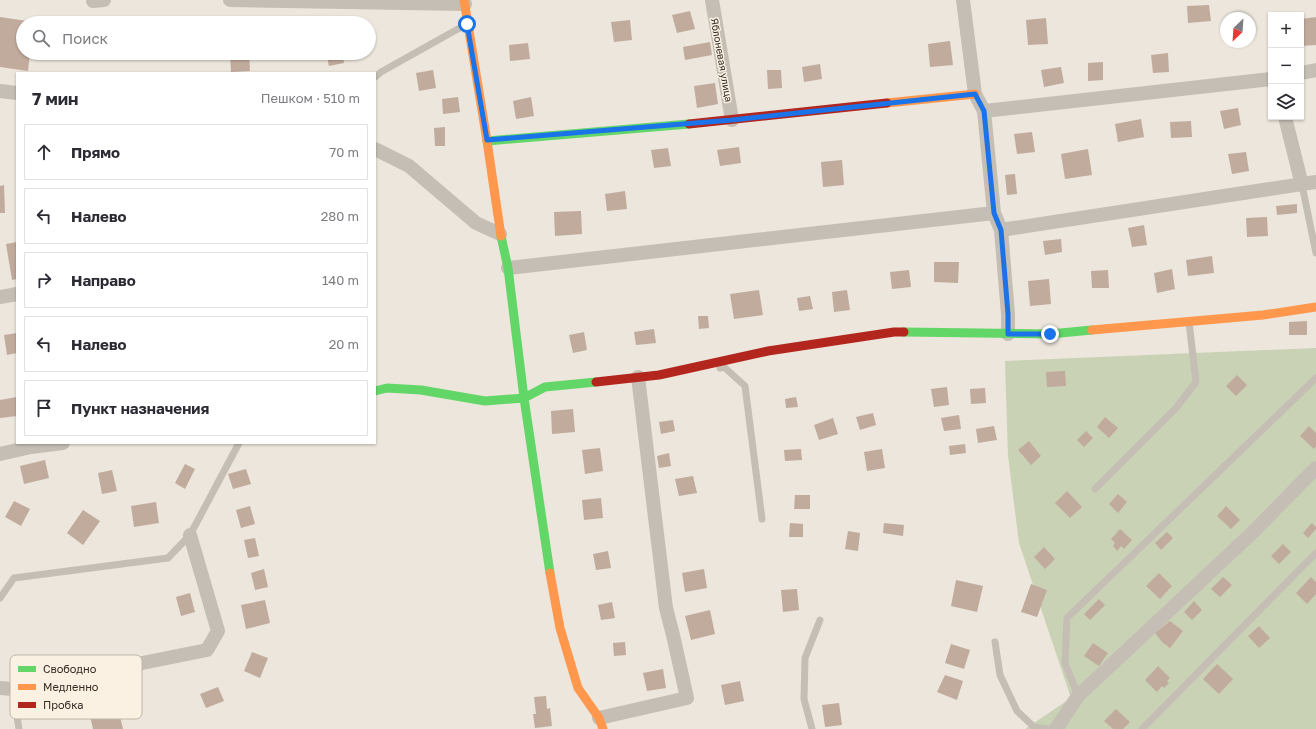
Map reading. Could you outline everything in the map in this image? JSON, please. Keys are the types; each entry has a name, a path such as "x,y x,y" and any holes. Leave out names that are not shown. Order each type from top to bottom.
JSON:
{"street":[{"path":"230,0 465,2 467,24 487,140 500,234 508,268 524,398 545,544 560,628 578,688 601,723 687,698 666,608 638,377"},
{"name":"Яблоневая улица","path":"712,0 732,120"},
{"path":"963,0 975,94 984,111 994,213 1001,230 1008,314 1008,334"},
{"path":"1304,72 1316,70"},
{"path":"984,111 1268,79"},
{"path":"0,91 16,93"},
{"path":"487,140 732,120 975,94"},
{"path":"1286,120 1302,185"},
{"path":"376,150 409,166 476,223 500,234"},
{"path":"1001,230 1316,182"},
{"path":"508,268 994,213"},
{"path":"1,293 16,294"},
{"path":"376,391 386,388 422,390 485,401 524,398 545,387 659,375 768,351 894,332 1050,334 1262,315 1316,307"},
{"path":"0,454 31,447 55,444"},
{"path":"1056,729 1078,696 1253,532 1316,468"},
{"path":"142,663 207,650 218,631 190,535"}],"lane":[{"path":"376,76 467,24"},
{"path":"1302,185 1316,253"},
{"path":"1096,489 1176,408 1196,382 1189,322"},
{"path":"659,375 724,367 745,386 762,518"},
{"path":"1078,696 1065,662 1067,618 1316,378"},
{"path":"0,598 14,578 168,558 190,535 238,444"},
{"path":"1142,729 1316,554"},
{"path":"812,729 804,699 805,658 820,620"},
{"path":"995,642 1000,675 1017,711 1034,727 1048,729"},
{"path":"7,689 10,699"},
{"path":"16,719 19,729"}],"green space":[{"path":"1316,348 1316,729 1025,729 1071,698 1019,543 1008,456 1005,361"}],"building":[{"path":"1209,5 1211,21 1188,23 1187,6"},
{"path":"690,11 695,29 677,33 672,15"},
{"path":"0,17 16,19 16,60 29,60 28,71 0,67"},
{"path":"1316,17 1316,45 1304,46 1304,19"},
{"path":"1046,18 1048,44 1028,45 1026,20"},
{"path":"630,20 632,40 614,42 611,22"},
{"path":"950,41 953,65 930,67 928,44"},
{"path":"710,42 712,55 685,60 683,47"},
{"path":"528,43 530,59 510,61 509,45"},
{"path":"1168,53 1169,72 1153,73 1151,55"},
{"path":"230,60 249,60 250,71 231,72"},
{"path":"328,60 343,60 344,63 329,66"},
{"path":"1103,62 1103,80 1088,81 1088,63"},
{"path":"820,64 822,79 804,82 802,67"},
{"path":"1061,67 1064,83 1044,87 1041,70"},
{"path":"433,70 436,88 419,91 416,73"},
{"path":"767,70 781,70 782,88 768,89"},
{"path":"715,83 718,104 697,108 694,86"},
{"path":"458,97 460,112 443,114 442,99"},
{"path":"531,97 534,116 516,119 513,101"},
{"path":"1238,108 1241,125 1224,129 1220,111"},
{"path":"1141,119 1144,137 1118,142 1115,124"},
{"path":"1191,121 1192,137 1171,138 1170,122"},
{"path":"445,127 445,146 435,146 434,128"},
{"path":"1032,132 1035,152 1017,154 1014,134"},
{"path":"739,147 741,163 720,166 717,150"},
{"path":"668,148 671,166 654,168 651,150"},
{"path":"1088,149 1092,175 1065,179 1061,154"},
{"path":"1246,152 1249,171 1232,174 1228,154"},
{"path":"842,160 844,185 823,187 821,162"},
{"path":"1015,174 1017,194 1007,195 1005,175"},
{"path":"4,185 5,213 0,213 0,186"},
{"path":"625,191 627,209 607,211 605,194"},
{"path":"1297,204 1297,213 1277,215 1276,206"},
{"path":"581,211 582,234 555,236 554,212"},
{"path":"1267,217 1268,236 1247,237 1246,218"},
{"path":"1144,225 1147,245 1132,247 1128,228"},
{"path":"1061,239 1062,252 1045,255 1043,241"},
{"path":"16,242 16,279 12,280 6,244"},
{"path":"1212,256 1214,273 1188,276 1186,260"},
{"path":"934,262 959,262 958,283 934,282"},
{"path":"1172,269 1175,289 1157,293 1154,273"},
{"path":"909,270 911,287 892,289 890,272"},
{"path":"1108,270 1109,288 1092,288 1091,271"},
{"path":"1049,279 1051,304 1030,306 1028,281"},
{"path":"759,290 763,315 734,319 730,294"},
{"path":"847,290 850,310 834,312 832,292"},
{"path":"810,296 813,309 799,311 797,298"},
{"path":"698,316 708,316 709,328 699,329"},
{"path":"1307,321 1307,335 1289,335 1289,322"},
{"path":"654,329 656,343 636,345 634,332"},
{"path":"584,332 587,350 573,353 569,335"},
{"path":"16,333 16,353 7,355 4,335"},
{"path":"1065,371 1066,386 1047,387 1046,372"},
{"path":"1237,375 1247,385 1236,396 1226,386"},
{"path":"947,387 949,405 934,407 931,389"},
{"path":"985,388 986,403 971,404 970,389"},
{"path":"16,397 16,416 0,418 0,400"},
{"path":"796,397 798,407 786,408 785,399"},
{"path":"573,409 575,432 552,434 551,411"},
{"path":"873,413 876,425 860,430 856,417"},
{"path":"959,415 961,429 944,431 941,418"},
{"path":"1105,417 1118,428 1109,438 1097,427"},
{"path":"833,418 838,434 819,440 814,425"},
{"path":"673,420 675,431 661,434 659,422"},
{"path":"994,426 997,440 978,443 976,429"},
{"path":"1309,426 1316,433 1316,446 1314,449 1300,436"},
{"path":"1086,431 1093,438 1084,447 1077,440"},
{"path":"1029,441 1041,456 1031,465 1018,450"},
{"path":"965,444 966,453 950,455 949,446"},
{"path":"600,448 603,471 585,474 582,450"},
{"path":"801,449 802,460 785,461 784,450"},
{"path":"882,449 885,468 867,471 864,452"},
{"path":"669,453 671,466 659,468 657,456"},
{"path":"45,460 49,478 24,484 20,466"},
{"path":"185,464 195,469 185,489 175,483"},
{"path":"246,469 251,484 233,489 228,474"},
{"path":"112,470 117,491 102,494 98,473"},
{"path":"693,476 697,493 679,496 675,479"},
{"path":"1067,491 1082,507 1070,518 1055,503"},
{"path":"1118,494 1127,502 1118,513 1109,504"},
{"path":"795,495 810,495 810,509 794,509"},
{"path":"601,498 603,518 584,520 582,500"},
{"path":"14,501 30,509 21,526 5,517"},
{"path":"156,502 159,523 134,527 131,506"},
{"path":"250,506 255,524 241,528 236,510"},
{"path":"1226,506 1240,520 1231,529 1217,516"},
{"path":"83,510 100,521 83,545 67,533"},
{"path":"790,523 803,524 803,537 789,537"},
{"path":"884,523 904,525 903,536 883,533"},
{"path":"1312,523 1316,529 1308,538 1303,533"},
{"path":"1120,529 1132,540 1124,549 1121,546 1117,551 1113,546 1115,543 1111,539"},
{"path":"848,531 860,533 858,551 845,549"},
{"path":"1167,532 1173,538 1161,550 1155,543"},
{"path":"255,538 259,556 248,558 244,540"},
{"path":"1283,544 1291,552 1279,564 1271,556"},
{"path":"1044,547 1055,559 1045,569 1034,557"},
{"path":"608,551 611,568 596,570 593,554"},
{"path":"264,569 268,587 255,590 251,573"},
{"path":"704,569 707,588 685,592 682,573"},
{"path":"1159,573 1172,586 1160,599 1146,586"},
{"path":"1223,577 1232,585 1220,597 1211,589"},
{"path":"1311,577 1316,582 1316,594 1307,604 1296,593"},
{"path":"956,580 983,586 977,612 951,606"},
{"path":"1031,584 1047,590 1037,617 1021,612"},
{"path":"797,589 799,610 783,612 781,590"},
{"path":"190,593 195,612 181,616 176,597"},
{"path":"1099,599 1105,605 1090,620 1084,614"},
{"path":"265,600 270,623 246,629 241,605"},
{"path":"1194,601 1202,610 1192,620 1184,612"},
{"path":"612,602 615,618 601,620 598,605"},
{"path":"710,610 715,634 691,640 685,616"},
{"path":"1170,621 1183,631 1170,648 1162,642 1155,633"},
{"path":"1259,626 1270,638 1259,648 1248,636"},
{"path":"625,642 626,655 614,656 613,643"},
{"path":"1093,643 1108,653 1099,666 1084,656"},
{"path":"951,644 970,650 964,669 945,663"},
{"path":"252,652 268,658 260,678 244,671"},
{"path":"1217,664 1233,679 1219,694 1203,679"},
{"path":"1158,666 1170,678 1167,681 1169,683 1164,688 1162,686 1157,692 1145,680"},
{"path":"663,669 666,688 647,691 643,673"},
{"path":"945,675 963,681 957,700 937,692"},
{"path":"740,681 744,701 725,705 721,685"},
{"path":"218,687 224,701 206,708 200,694"},
{"path":"546,696 547,709 550,708 552,726 535,728 533,714 536,714 534,697"},
{"path":"839,703 842,725 825,727 822,705"},
{"path":"1116,709 1130,722 1123,729 1113,729 1104,721"},
{"path":"91,719 121,719 123,729 93,729"}],"traffic: fast":[{"path":"487,141 689,124"},
{"path":"501,236 508,268 524,398 550,573"},
{"path":"904,332 1050,334 1092,330"},
{"path":"376,391 387,388 421,390 485,401 524,398 545,387 596,382"}],"traffic: slow":[{"path":"464,0 501,236"},
{"path":"887,103 975,94"},
{"path":"1092,330 1263,315 1316,307"},
{"path":"550,573 560,628 578,688 599,718 603,729"}],"traffic: jam":[{"path":"689,124 887,103"},
{"path":"596,382 659,375 768,351 894,332 904,332"}],"route":[{"path":"467,24 487,140 732,120 975,94 984,111 994,213 1001,230 1008,314 1008,334 1050,334"}]}
